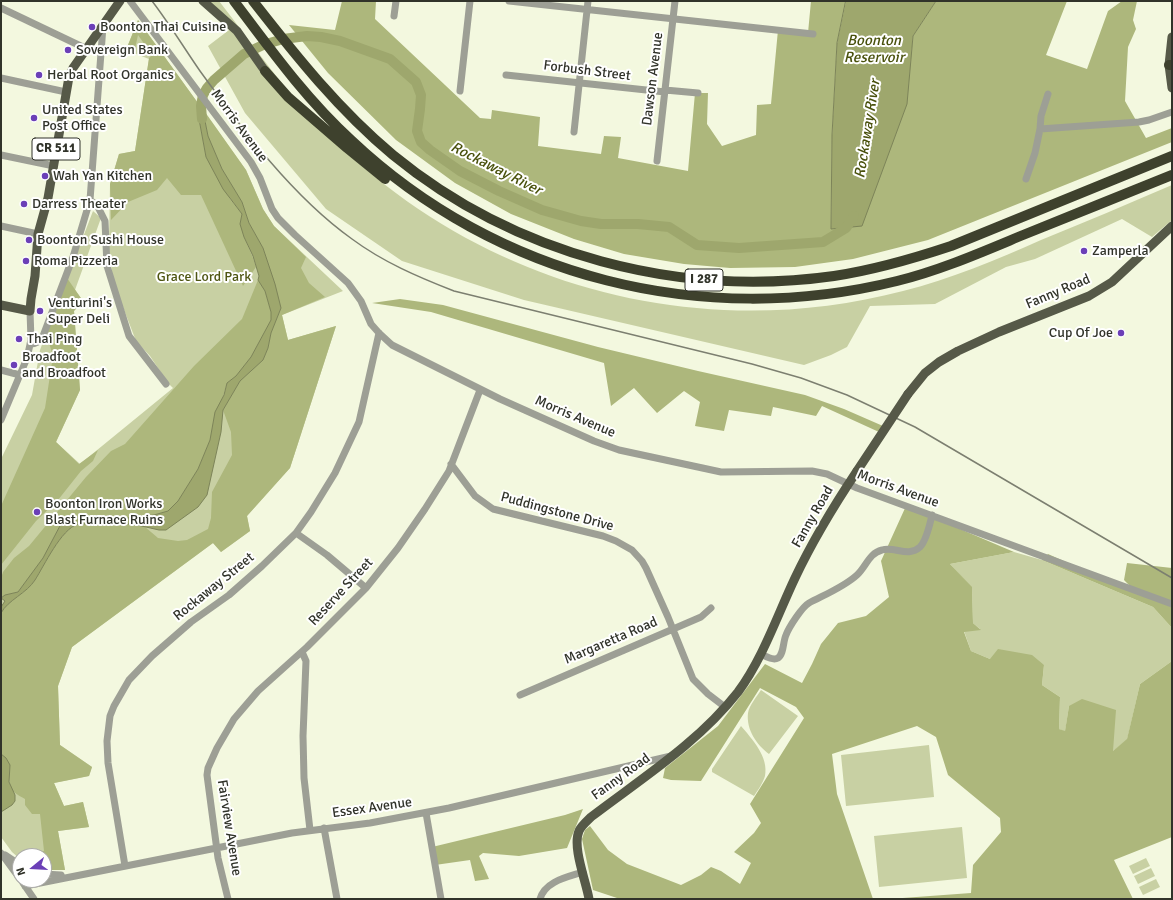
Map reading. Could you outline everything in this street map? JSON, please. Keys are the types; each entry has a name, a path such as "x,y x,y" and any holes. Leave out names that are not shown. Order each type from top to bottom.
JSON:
{"highway":[{"name":"I 287","path":"234,1 297,83 323,113 352,142 398,181 466,225 502,244 540,260 611,282 657,292 738,299 779,299 819,296 879,285 937,269 975,255 1172,175"},
{"name":"I 287","path":"253,1 327,92 364,129 409,167 458,200 510,228 565,250 628,268 686,278 739,282 797,280 849,273 894,264 969,239 1172,156"},
{"path":"264,68 280,89 331,135 363,162 411,198 467,231 491,242 540,260"}],"main road":[{"name":"CR 511","path":"30,311 38,234 48,198 70,72 104,26 120,1"},
{"path":"203,1 230,24 243,38 264,68"},
{"path":"1172,37 1170,65 1172,88"},
{"name":"Fanny Road","path":"589,899 576,844 581,827 596,813 687,744 725,707 745,681 760,654 796,576 831,512 856,471 908,394 925,374 938,362 958,350 1101,290 1112,282 1172,226"},
{"path":"1,305 30,311"}],"street":[{"name":"Morris Avenue","path":"130,1 251,162 260,178 272,209 278,218 348,283 361,301 371,324 392,345 480,390 594,441 619,450 721,472 812,470 827,474 848,484 1172,604"},
{"path":"394,16 396,1"},
{"path":"460,91 470,1"},
{"path":"509,1 812,34"},
{"path":"574,132 578,82 588,1"},
{"name":"Dawson Avenue","path":"657,161 675,1"},
{"path":"1,8 87,49"},
{"path":"30,344 35,344 40,341 43,336 74,257 90,200 104,26"},
{"path":"1,74 13,81"},
{"name":"Forbush Street","path":"506,74 698,94"},
{"path":"1,78 66,92"},
{"path":"1026,179 1040,129 1041,116 1048,94"},
{"path":"1040,129 1139,122 1172,112"},
{"path":"1,155 54,166"},
{"path":"90,200 97,205 105,222 107,266 129,336 166,384"},
{"path":"1,226 38,234"},
{"path":"1,420 27,358 30,344 30,311"},
{"name":"Rockaway Street","path":"125,866 108,763 107,741 110,716 114,706 129,680 152,656 191,622 229,595 296,533 335,473 359,422 379,333"},
{"path":"1,370 20,375"},
{"name":"Reserve Street","path":"302,652 366,588 398,548 425,509 449,471 480,390"},
{"name":"Puddingstone Drive","path":"451,464 475,496 492,509 603,536 623,544 632,550 646,568 693,679 708,694 725,707"},
{"path":"760,654 776,659 779,657 787,633 805,606 855,577 873,554 882,550 907,552 913,551 919,547 923,542 932,515"},
{"path":"296,533 327,555 366,588"},
{"name":"Margaretta Road","path":"520,695 701,617 711,608"},
{"path":"302,652 306,661 303,729 304,778 310,830"},
{"name":"Fairview Avenue","path":"228,899 218,858 207,775 210,761 224,735 246,705 258,691 302,652"},
{"name":"Essex Avenue","path":"52,878 73,876 310,830 370,823 426,813 673,756"},
{"path":"426,813 441,899"},
{"path":"324,828 337,899"},
{"path":"1,852 12,860"},
{"path":"1,852 12,868"},
{"path":"540,899 540,896 548,887 557,881 583,872"},
{"name":"Essex Avenue","path":"52,875 73,876"},
{"path":"26,888 34,899"}],"green space":[{"path":"207,1 219,1 283,85 335,143 411,204 475,242 541,272 611,294 683,307 756,311 830,305 903,291 956,275 1172,185 1172,220 1152,237 1122,219 1035,259 1006,267 935,304 870,306 847,347 831,355 804,365 524,300 402,261 326,209 245,113 208,46 233,27"},
{"name":"Grace Lord Park","path":"138,20 246,170 263,209 274,226 343,291 282,315 288,340 336,326 290,468 247,516 250,531 221,552 213,543 72,647 58,686 60,745 92,767 89,776 54,783 64,806 83,802 89,827 58,831 65,870 52,870 52,848 12,848 12,852 1,837 1,459 32,395 40,350 93,211 101,218 75,290 83,301 74,311 80,390 56,442 80,464 173,388 150,356 136,341 113,281 109,248 110,184 119,154 135,151 149,59 126,50"},
{"path":"1014,552 1042,560 1153,607 1172,628 1172,661 1140,684 1127,740 1112,752 1069,706 1065,732 1059,729 1060,697 1042,685 1044,665 990,659 971,651 964,631 980,629 973,623 972,588 950,564"},
{"path":"761,690 798,716 769,754 760,746 753,736 748,719 750,707"},
{"path":"741,726 759,749 766,769 762,784 754,796 712,772 712,769"},
{"path":"929,745 934,797 846,806 841,755"},
{"path":"962,827 967,878 879,887 874,836"},
{"path":"1146,858 1150,866 1133,874 1129,866"},
{"path":"1151,868 1155,876 1138,884 1134,876"},
{"path":"1156,879 1160,887 1143,895 1139,887"}],"shaded area":[{"path":"342,1 376,1 375,19 480,118 491,119 492,110 540,117 538,146 601,154 604,136 621,137 618,158 688,171 695,93 708,93 707,124 722,146 756,135 757,105 771,104 778,30 808,33 811,1 846,1 837,43 832,135 831,229 906,104 913,36 936,1 1067,1 1046,55 1087,69 1108,11 1122,1 1137,1 1133,20 1136,29 1128,47 1125,101 1146,138 1172,128 1172,142 928,240 853,259 795,267 730,268 684,264 624,254 574,239 511,214 455,183 396,140 328,73 289,25 335,30"},
{"path":"138,20 198,103 199,119 206,157 230,199 242,214 242,228 256,267 243,286 201,195 181,195 167,178 157,190 128,202 111,220 110,184 119,154 135,151 149,58 152,55 138,35 134,53 126,50"},
{"path":"205,112 246,170 263,209 274,226 306,257 301,268 309,283 325,297 282,315 288,340 336,326 290,468 247,516 250,531 221,552 213,543 72,647 58,686 60,745 92,767 89,776 54,783 64,806 83,802 89,827 58,831 65,870 52,870 52,848 44,848 40,814 32,814 25,805 25,799 14,792 10,783 9,764 1,754 1,613 8,604 32,585 59,540 72,527 78,524 133,524 144,526 158,538 178,541 187,540 208,529 211,518 212,492 232,455 231,432 223,410 240,381 263,360 268,348 271,333 281,308 263,248 249,223 242,202 222,169 208,136"},
{"path":"67,278 83,301 74,311 80,390 56,442 79,464 98,450 93,461 81,471 58,500 36,521 1,565 1,506 45,408 53,356 46,333"},
{"path":"258,280 265,291 271,312 271,320 251,357 236,376 227,383 210,440 198,469 178,501 168,511 154,515 110,520 76,517 62,522 43,558 18,592 5,595 1,598 1,578 3,572 14,558 29,546 86,477 111,451 125,444 194,366 242,319"},
{"path":"400,299 443,305 598,347 805,395 844,409 883,426 879,432 822,406 816,416 773,407 771,416 729,410 724,431 695,426 700,402 684,391 657,413 634,388 611,406 604,363 431,312 372,303"},
{"path":"906,506 1014,552 950,564 972,587 973,623 981,630 964,632 971,651 990,659 998,649 1032,655 1044,665 1042,685 1060,697 1059,729 1065,731 1069,706 1082,699 1116,710 1113,751 1127,739 1140,684 1172,661 1172,837 1114,860 1133,899 889,899 971,893 973,865 1001,832 1000,818 948,775 936,737 917,726 832,754 837,794 873,899 620,899 593,890 582,839 585,830 590,826 608,850 627,864 681,885 701,875 711,867 721,871 740,884 751,863 734,852 754,833 761,823 750,804 804,718 796,707 760,688 701,781 671,780 663,778 665,768 718,726 765,664 802,683 821,644 838,623 866,616 889,597 881,561"},
{"path":"1048,554 1138,594 1124,580 1127,563 1172,568 1172,628 1153,607 1042,560"},
{"path":"583,809 567,848 519,856 483,853 479,856 489,879 475,881 470,860 435,865 432,847 565,815"}],"water":[{"name":"Boonton Reservoir","path":"846,1 936,1 913,36 907,104 862,226 831,229 832,135 837,43"},
{"path":"198,103 205,112 208,136 222,169 242,202 249,223 263,248 275,284 281,308 271,333 268,348 263,360 240,381 223,410 221,432 207,495 198,507 166,530 159,530 133,524 78,524 72,527 59,540 32,585 8,604 1,613 1,607 5,601 1,598 5,595 18,592 43,558 62,522 76,517 110,520 154,515 168,511 178,501 198,469 210,440 215,412 224,395 227,383 236,376 251,357 271,320 271,312 265,291 258,280 259,276 253,256 240,224 242,214 223,189 206,157 199,119"},
{"path":"1,754 6,758 10,765 9,782 15,795 15,801 12,805 1,812"}],"waterway":[{"name":"Rockaway River","path":"202,119 201,106 203,95 207,88 244,54 263,45 283,39 307,36 321,37 340,41 390,59 416,82 421,95 417,131 421,142 460,171 499,191 542,210 581,221 601,224 638,224 669,227 697,245 739,248 823,242 846,228 854,216"}],"railway":[{"path":"152,1 216,93 251,139 289,183 330,222 352,239 388,262 454,291 752,364 801,378 847,395 915,427 1172,578"}],"place":[{"name":"Boonton Thai Cuisine","path":"92,27"},
{"name":"Sovereign Bank","path":"68,50"},
{"name":"Herbal Root Organics","path":"39,75"},
{"name":"United States Post Office","path":"34,118"},
{"name":"Wah Yan Kitchen","path":"45,176"},
{"name":"Darress Theater","path":"24,204"},
{"name":"Boonton Sushi House","path":"29,240"},
{"name":"Zamperla","path":"1084,251"},
{"name":"Roma Pizzeria","path":"26,261"},
{"name":"Venturini's Super Deli","path":"40,311"},
{"name":"Cup Of Joe","path":"1121,333"},
{"name":"Thai Ping","path":"19,339"},
{"name":"Broadfoot and Broadfoot","path":"14,365"},
{"name":"Boonton Iron Works Blast Furnace Ruins","path":"37,512"}]}
